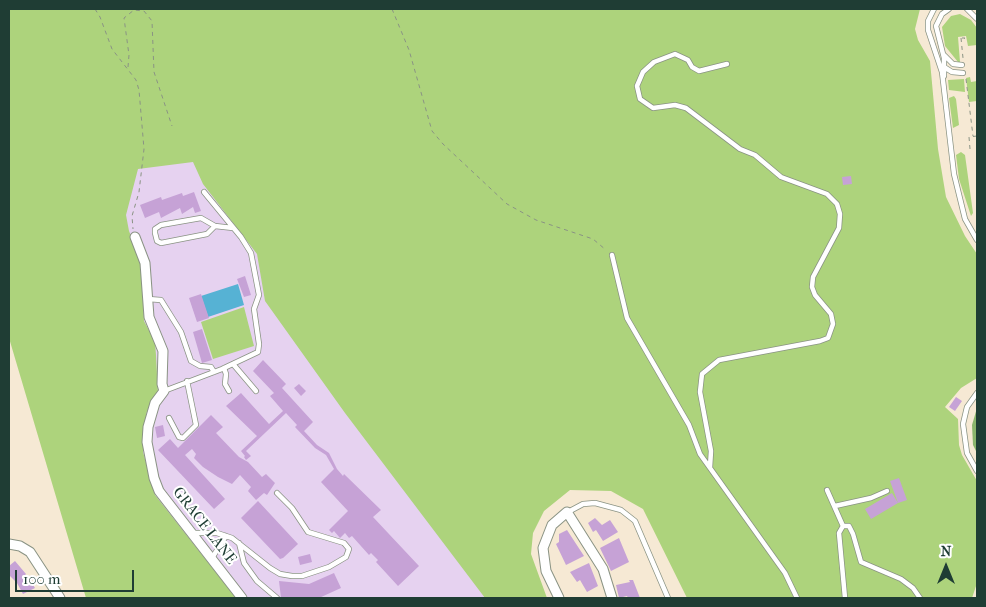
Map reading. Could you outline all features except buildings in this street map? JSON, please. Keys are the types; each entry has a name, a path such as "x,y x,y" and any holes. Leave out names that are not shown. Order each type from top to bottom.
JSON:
{"street":[{"path":"135,237 145,264 149,317 162,351 162,384 164,391"},
{"name":"GRACE LANE","path":"164,391 151,413 147,442 149,457 159,491 194,533 242,598"},
{"path":"559,598 546,570 543,548 552,524 567,512 602,570 612,598"},
{"path":"9,544 20,546 30,552 60,598"}],"lane":[{"path":"934,9 928,21 929,39 943,67 952,72 964,72"},
{"path":"949,9 942,14 936,26 943,54 943,80 957,192 965,219 977,240"},
{"path":"967,9 977,19"},
{"path":"710,467 711,451 700,392 702,374 719,360 828,338 834,324 831,314 815,296 812,287 813,277 839,228 840,214 837,204 827,194 781,177 755,155 740,149 686,108 675,105 653,108 640,99 636,86 643,72 654,62 675,54 688,60 692,67 699,72 727,64"},
{"path":"943,54 953,64 963,63"},
{"path":"164,391 224,368 258,352 259,344 254,309 260,295 251,253 204,192"},
{"path":"215,226 207,234 161,243 157,241 155,233 155,229 161,225 201,218 215,226 233,228"},
{"path":"612,254 627,318 689,425 700,454 785,573 797,598"},
{"path":"148,299 161,300 181,332 191,361 200,366 211,367 214,372"},
{"path":"232,364 256,391"},
{"path":"224,368 226,374 225,384 229,391"},
{"path":"169,418 179,437 183,438 196,425 187,381"},
{"path":"977,393 967,407 963,424 968,453 977,471"},
{"path":"827,490 843,526"},
{"path":"835,506 871,498 887,491"},
{"path":"194,533 226,536 239,543 270,568 280,574 292,576 302,576 329,567 346,557 348,553 347,545 339,541 321,538 308,532 292,508 277,493"},
{"path":"567,512 583,504 595,503 621,510 635,521 668,598"},
{"path":"843,526 839,533 845,598"},
{"path":"843,526 849,526 861,562 901,578 913,588 920,598"},
{"path":"212,558 226,536"},
{"path":"239,543 244,563 256,581 277,598"}],"path":[{"path":"95,9 100,16 112,49 136,80 139,90 143,127 142,164 132,216 135,237"},
{"path":"392,9 409,50 432,131 443,144 507,204 536,220 593,239 612,254"},
{"path":"128,68 129,55 124,18 134,10 144,11 150,16 152,21 154,72 172,126"},
{"path":"962,39 963,63"},
{"path":"964,72 972,136 969,137 970,148"},
{"path":"972,136 977,136"}],"shaded area":[{"path":"208,154 510,598 220,598 138,496 118,287 128,160"}],"green space":[{"path":"9,9 920,9 915,29 918,40 930,61 938,149 946,197 965,236 977,254 977,378 961,388 945,407 958,419 959,445 962,455 977,481 977,583 972,598 687,598 643,509 611,491 570,490 544,511 533,533 531,554 547,598 485,598 345,413 265,301 257,254 203,184 193,162 138,169 126,215 129,231 142,263 144,321 155,342 156,355 158,393 147,411 143,433 143,452 155,495 236,598 86,598 9,338"},
{"path":"960,14 971,20 977,28 977,45 968,46 966,36 958,37 960,62 958,62 945,46 942,27 951,16"},
{"path":"970,77 971,82 977,81 977,101 969,102 966,78"},
{"path":"964,79 965,92 949,90 948,80"},
{"path":"954,96 959,125 953,128 949,98"},
{"path":"961,152 965,155 973,213 971,216 959,179 956,155"},
{"path":"244,307 254,346 213,359 201,322"},
{"path":"977,408 977,453 973,445 972,425"}],"water":[{"path":"238,284 244,305 208,317 201,296"}]}
